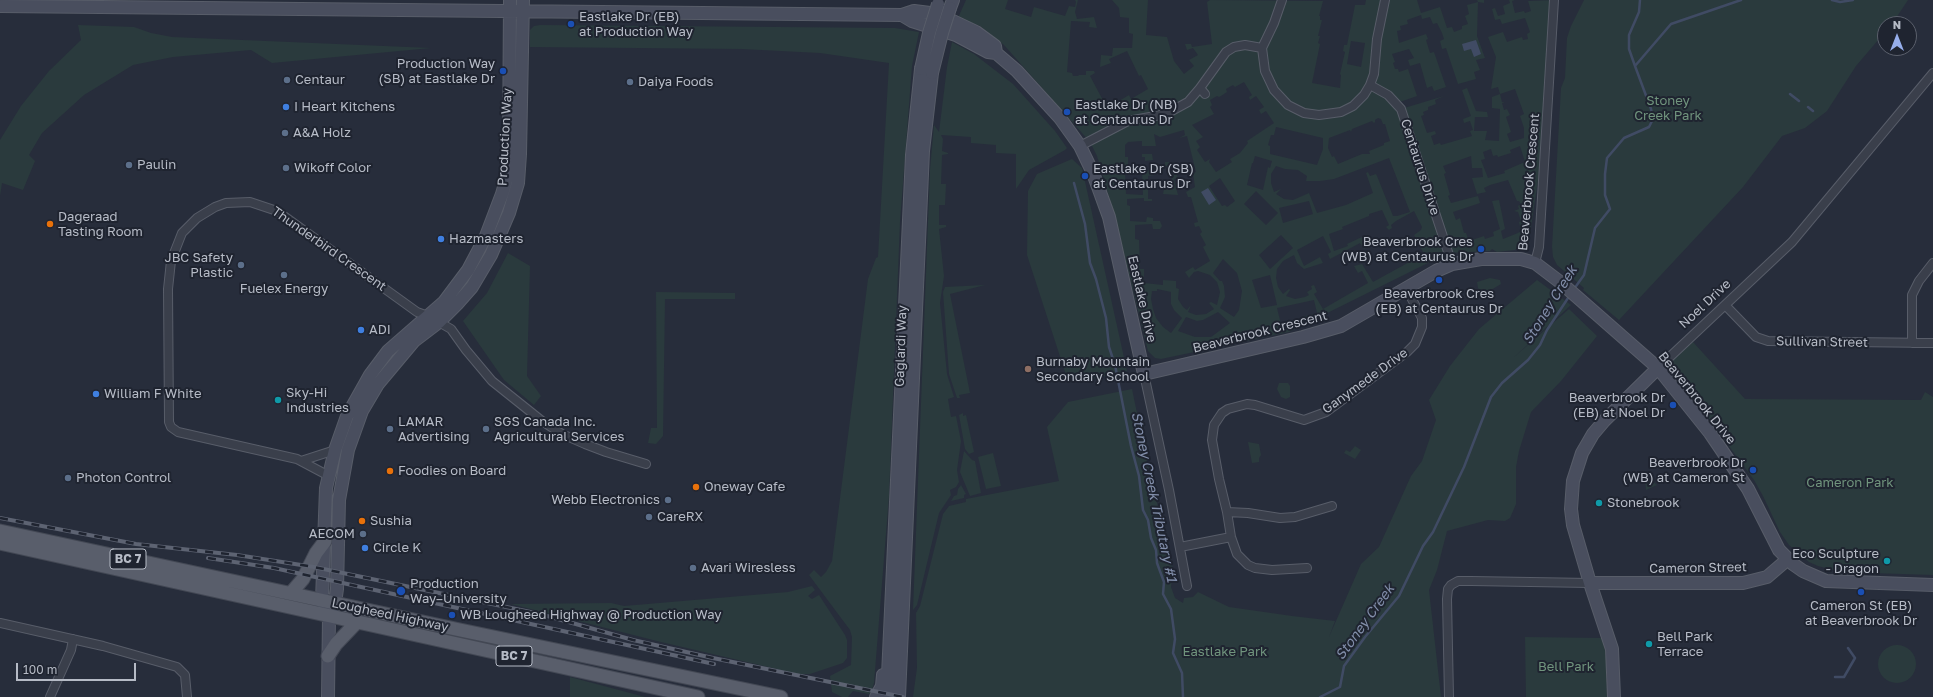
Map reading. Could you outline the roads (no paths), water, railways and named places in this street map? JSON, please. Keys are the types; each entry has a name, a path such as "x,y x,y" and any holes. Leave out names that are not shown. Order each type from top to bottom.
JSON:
{"main road":[{"name":"Lougheed Highway","path":"0,531 328,602 781,697"},
{"path":"291,593 302,579 316,553 325,541"},
{"name":"Lougheed Highway","path":"0,543 698,697"},
{"path":"328,656 336,644 357,622"}],"street":[{"path":"1282,0 1274,23 1262,48 1265,71 1274,90 1288,105 1304,113 1319,115 1341,112 1353,106 1364,95 1370,85 1374,74 1377,39 1385,0"},
{"name":"Beaverbrook Crescent","path":"1144,374 1323,332 1357,318 1406,288 1452,264 1494,259 1516,259 1535,264 1539,247 1554,0"},
{"name":"Gaglardi Way","path":"899,697 929,33 938,2"},
{"name":"Gaglardi Way","path":"887,697 912,155 927,71 951,4"},
{"name":"Eastlake Drive","path":"0,6 523,6 902,15 912,21 956,35 988,52 996,53 1017,71 1060,118 1080,146 1093,172 1109,217 1144,374 1187,586"},
{"name":"Production Way","path":"328,602 337,589 341,483 348,450 355,427 370,396 386,373 433,319 468,270 486,236 502,194 507,176 509,152 510,6"},
{"name":"Production Way","path":"328,602 325,541 326,488 335,450 347,416 370,375 399,340 457,304 481,274 504,226 515,197 519,174 522,133 523,6"},
{"path":"1080,146 1126,117 1150,120 1166,114 1188,102 1202,91 1226,52 1239,45 1262,48"},
{"name":"Noel Drive","path":"1614,697 1612,649 1573,525 1571,509 1574,474 1582,453 1597,430 1658,368 1726,305 1807,225 1933,73"},
{"name":"Centaurus Drive","path":"1370,85 1388,95 1401,109 1452,264"},
{"name":"Thunderbird Crescent","path":"328,476 301,461 266,451 178,432 171,427 168,417 168,278 172,257 182,233 205,212 226,204 250,202 272,208 417,312 433,319"},
{"path":"1912,343 1912,296 1919,281 1933,263"},
{"name":"Beaverbrook Drive","path":"1535,264 1560,282 1658,368 1705,427 1748,488 1779,550 1788,559"},
{"name":"Ganymede Drive","path":"1307,568 1272,570 1255,568 1248,565 1237,554 1231,537 1227,512 1218,479 1212,440 1212,430 1218,419 1228,409 1247,404 1304,420 1326,412 1407,352 1415,344 1422,327 1422,318 1406,288"},
{"name":"Sullivan Street","path":"1726,305 1751,332 1763,340 1933,343"},
{"path":"433,319 451,329 466,350 492,380 542,421 562,434 585,444 646,464"},
{"path":"301,461 335,450"},
{"path":"328,476 341,483"},
{"path":"1227,512 1248,513 1280,518 1295,517 1332,506"},
{"path":"1180,547 1231,537"},
{"path":"1788,559 1803,571 1826,581 1933,586"},
{"name":"Cameron Street","path":"1449,697 1447,598 1448,589 1451,585 1458,581 1743,583 1766,577 1788,559"},
{"path":"328,602 328,697"},
{"path":"0,624 103,646 177,667 185,675 187,697"},
{"path":"876,697 882,686 886,654 890,638"},
{"path":"50,697 71,650 73,639"}],"water":[{"path":"1476,40 1481,54 1474,57 1471,49 1464,51 1462,44"},
{"path":"1208,188 1216,200 1209,205 1201,192"}],"waterway":[{"path":"1635,66 1629,49 1629,35 1639,12 1640,0"},
{"name":"Stoney Creek","path":"1574,289 1584,275 1595,228 1610,209 1605,195 1607,158 1624,138 1649,127 1653,119 1651,109 1635,66 1671,24 1741,0"},
{"name":"Stoney Creek","path":"1832,0 1840,2 1853,0"},
{"path":"1790,94 1799,101"},
{"path":"1808,107 1813,111"},
{"name":"Stoney Creek Tributary #1","path":"1074,183 1085,224 1090,263 1096,279 1106,318 1109,347 1115,365 1131,446 1139,476 1143,510 1148,520 1151,538 1156,550 1157,563 1164,582 1163,594 1171,609 1175,639 1173,653 1182,673 1183,697"},
{"name":"Stoney Creek","path":"1320,697 1340,687 1344,666 1365,637 1399,596 1423,546 1433,532 1464,467 1491,397 1502,383 1528,360 1540,345 1547,330 1570,295"},
{"path":"1835,677 1844,677 1855,658 1848,648"}],"railway":[{"path":"0,518 136,544 237,555 314,567 540,614 633,640 713,658 903,697"},
{"path":"208,558 274,568 714,664"}],"place":[{"name":"Eastlake Dr (EB) at Production Way","path":"571,24"},
{"name":"Production Way (SB) at Eastlake Dr","path":"503,71"},
{"name":"Centaur","path":"287,80"},
{"name":"Daiya Foods","path":"630,82"},
{"name":"I Heart Kitchens","path":"286,107"},
{"name":"Eastlake Dr (NB) at Centaurus Dr","path":"1067,112"},
{"name":"A&A Holz","path":"285,133"},
{"name":"Paulin","path":"129,165"},
{"name":"Wikoff Color","path":"286,168"},
{"name":"Eastlake Dr (SB) at Centaurus Dr","path":"1085,176"},
{"name":"Dageraad Tasting Room","path":"50,224"},
{"name":"Hazmasters","path":"441,239"},
{"name":"Beaverbrook Cres (WB) at Centaurus Dr","path":"1481,249"},
{"name":"JBC Safety Plastic","path":"241,265"},
{"name":"Fuelex Energy","path":"284,275"},
{"name":"Beaverbrook Cres (EB) at Centaurus Dr","path":"1439,280"},
{"name":"ADI","path":"361,330"},
{"name":"Burnaby Mountain Secondary School","path":"1028,369"},
{"name":"William F White","path":"96,394"},
{"name":"Sky-Hi Industries","path":"278,400"},
{"name":"Beaverbrook Dr (EB) at Noel Dr","path":"1673,405"},
{"name":"LAMAR Advertising","path":"390,429"},
{"name":"SGS Canada Inc. Agricultural Services","path":"486,429"},
{"name":"Beaverbrook Dr (WB) at Cameron St","path":"1753,470"},
{"name":"Foodies on Board","path":"390,471"},
{"name":"Photon Control","path":"68,478"},
{"name":"Oneway Cafe","path":"696,487"},
{"name":"Webb Electronics","path":"668,500"},
{"name":"Stonebrook","path":"1599,503"},
{"name":"CareRX","path":"649,517"},
{"name":"Sushia","path":"362,521"},
{"name":"AECOM","path":"363,534"},
{"name":"Circle K","path":"365,548"},
{"name":"Eco Sculpture - Dragon","path":"1887,561"},
{"name":"Avari Wiresless","path":"693,568"},
{"name":"Production Way–University","path":"401,591"},
{"name":"Cameron St (EB) at Beaverbrook Dr","path":"1861,592"},
{"name":"WB Lougheed Highway @ Production Way","path":"452,615"},
{"name":"Bell Park Terrace","path":"1649,644"}],"park label":[{"name":"Stoney Creek Park","path":"1668,108"},
{"name":"Cameron Park","path":"1850,483"},
{"name":"Eastlake Park","path":"1225,652"},
{"name":"Bell Park","path":"1566,667"}]}
